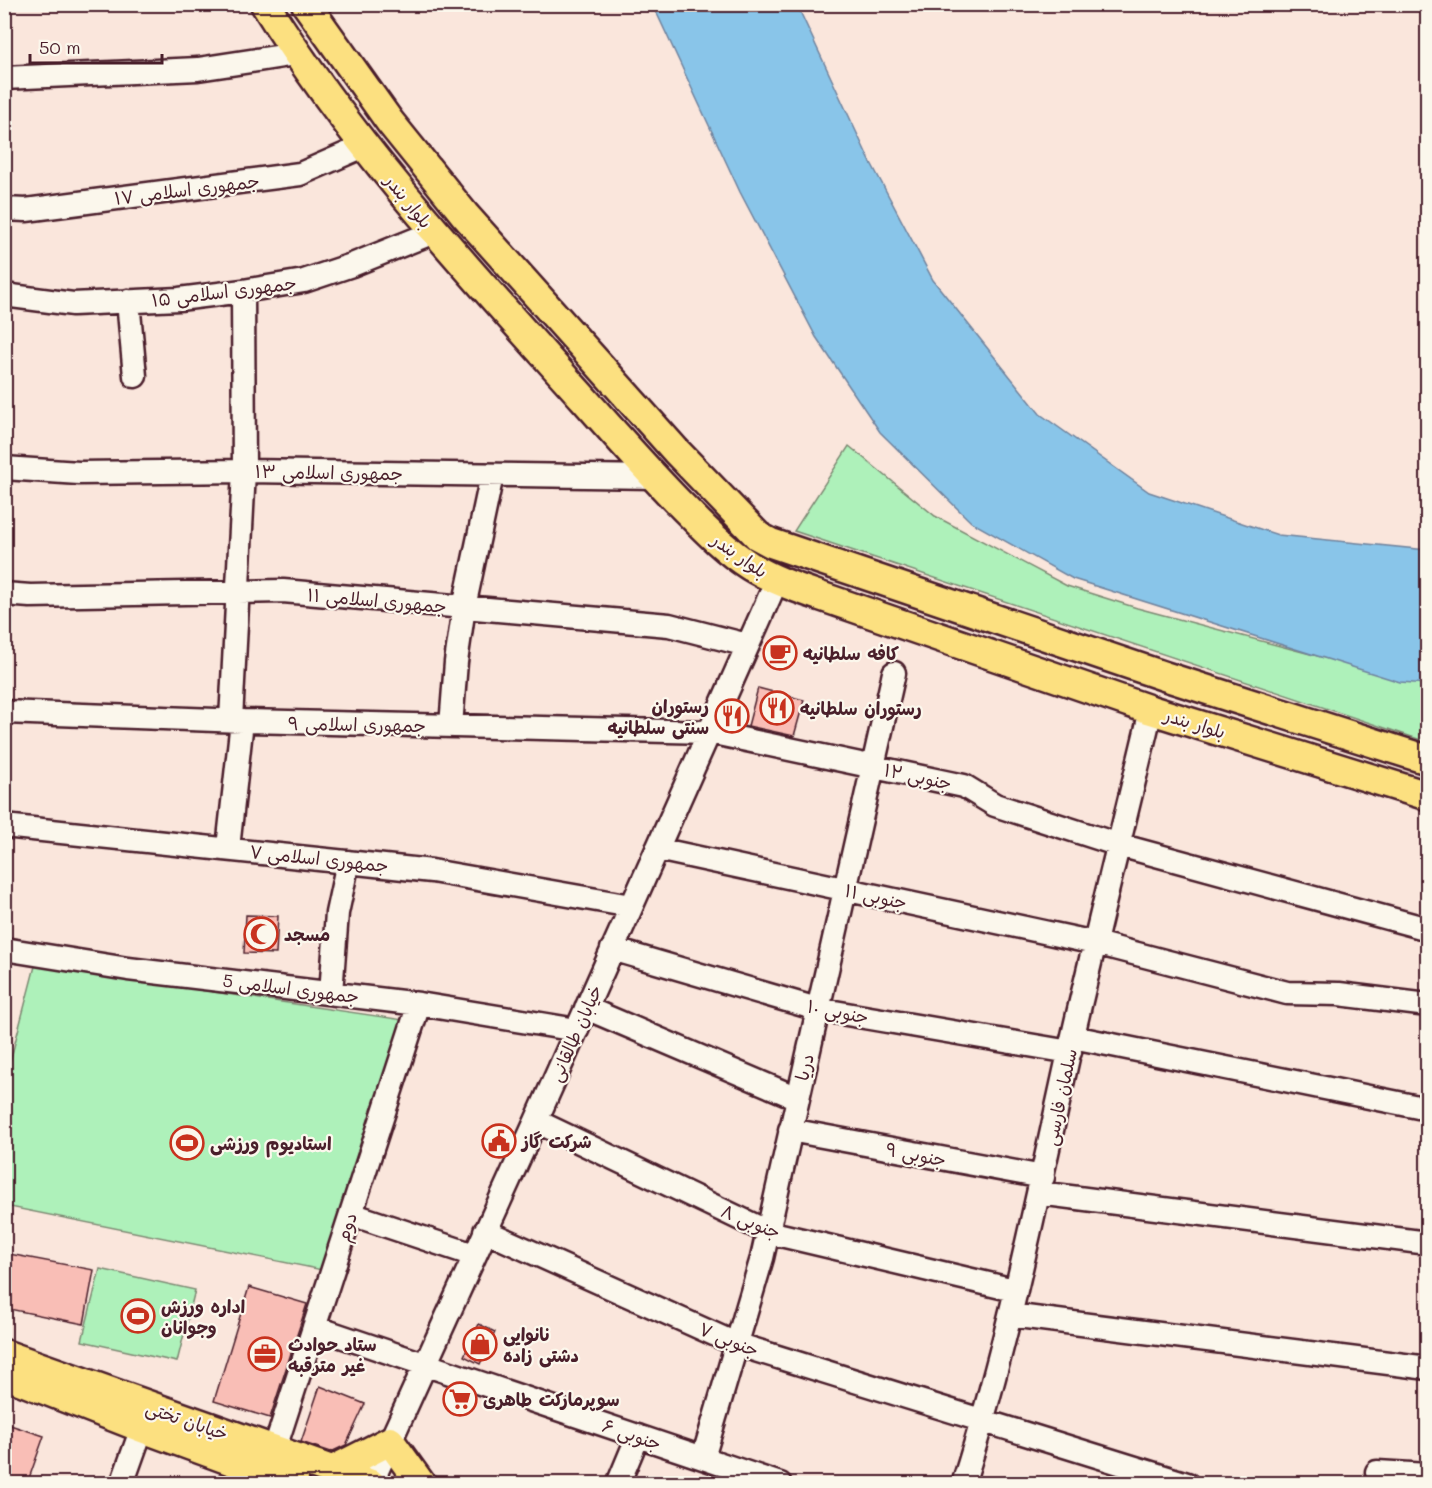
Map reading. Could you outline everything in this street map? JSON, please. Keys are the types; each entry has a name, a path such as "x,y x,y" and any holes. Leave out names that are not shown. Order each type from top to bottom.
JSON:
{"main road":[{"name":"بلوار بندر","path":"265,4 296,54 364,146 434,232 654,477 708,533 749,566 777,580 1152,710 1428,796"},
{"name":"بلوار بندر","path":"306,4 390,122 465,215 676,452 758,536 771,543 1153,673 1428,760"},
{"path":"1283,751 1292,717"},
{"name":"خیابان تختی","path":"4,1354 371,1484"},
{"name":"خیابان تختی","path":"4,1374 142,1428 296,1484"},
{"path":"331,1471 390,1441 421,1484"}],"street":[{"path":"4,78 198,69 296,54"},
{"name":"جمهوری اسلامی ۱۷","path":"4,209 26,210 300,174 364,146"},
{"name":"جمهوری اسلامی ۱۵","path":"4,296 73,304 179,299 243,291 304,281 352,265 434,232"},
{"path":"228,849 237,721 238,592 244,471 243,291"},
{"path":"128,302 135,376"},
{"name":"جمهوری اسلامی ۱۳","path":"4,468 78,472 244,471 654,477"},
{"path":"451,726 456,662 464,607 492,475"},
{"name":"خیابان طالقانی","path":"371,1484 577,1030 777,580"},
{"name":"جمهوری اسلامی ۱۱","path":"4,594 30,596 283,591 669,625 747,645"},
{"name":"دریا","path":"703,1458 768,1232 894,673"},
{"name":"سلمان فارسی","path":"963,1484 1010,1315 1071,1044 1152,710"},
{"name":"جمهوری اسلامی ۹","path":"4,712 237,721 709,732"},
{"name":"۱۲ جنوبی","path":"709,732 964,786 995,805 1119,845 1428,929"},
{"name":"جمهوری اسلامی ۷","path":"4,826 432,871 631,906"},
{"name":"۱۱ جنوبی","path":"657,849 1095,943 1287,993 1339,994 1428,1005"},
{"path":"331,993 337,913 348,862"},
{"name":"جمهوری اسلامی 5","path":"4,949 128,969 419,1004 577,1030"},
{"name":"۱۰ جنوبی","path":"612,949 817,1009 1071,1044 1428,1109"},
{"name":"دوم","path":"274,1450 419,1004"},
{"path":"586,1008 797,1098"},
{"name":"۸ جنوبی","path":"536,1121 768,1232 1014,1290"},
{"name":"۹ جنوبی","path":"790,1130 1041,1185 1428,1243"},
{"path":"351,1214 474,1255"},
{"name":"۷ جنوبی","path":"485,1231 736,1344 1187,1484"},
{"path":"1010,1315 1428,1368"},
{"name":"۶ جنوبی","path":"314,1327 780,1484"},
{"path":"123,1484 142,1428"},
{"path":"618,1484 638,1436"},
{"path":"1377,1472 1428,1475"}],"green space":[{"path":"849,446 935,516 1067,586 1137,608 1427,685 1427,742 794,531"},
{"name":"استادیوم ورزشی","path":"35,966 404,1020 332,1272 5,1206 5,1081"},
{"name":"اداره ورزش وجوانان","path":"100,1269 195,1290 177,1362 82,1341"}],"water":[{"path":"653,5 797,5 868,157 933,280 1040,414 1149,492 1278,535 1427,550 1427,684 1400,682 1073,579 971,522 880,432 816,337 740,192"}],"building":[{"name":"رستوران سلطانیه","path":"758,688 804,700 794,736 748,726"},
{"name":"مسجد","path":"246,915 278,916 276,954 244,953"},
{"path":"4,1253 94,1270 84,1324 4,1308"},
{"name":"ستاد حوادث غیر مترقبه","path":"249,1287 307,1304 270,1418 214,1401"},
{"name":"نانوایی دشتی زاده","path":"479,1324 495,1332 480,1364 464,1356"},
{"path":"320,1386 365,1404 346,1445 331,1452 301,1442"},
{"path":"4,1423 44,1436 27,1484 4,1484"}],"place":[{"name":"کافه سلطانیه","path":"780,653"},
{"name":"رستوران سلطانیه","path":"777,708"},
{"name":"رستوران سنتی سلطانیه","path":"732,716"},
{"name":"مسجد","path":"261,934"},
{"name":"شرکت گاز","path":"499,1141"},
{"name":"استادیوم ورزشی","path":"187,1143"},
{"name":"اداره ورزش وجوانان","path":"138,1316"},
{"name":"نانوایی دشتی زاده","path":"480,1344"},
{"name":"ستاد حوادث غیر مترقبه","path":"265,1354"},
{"name":"سوپرمارکت طاهری","path":"460,1399"}]}
